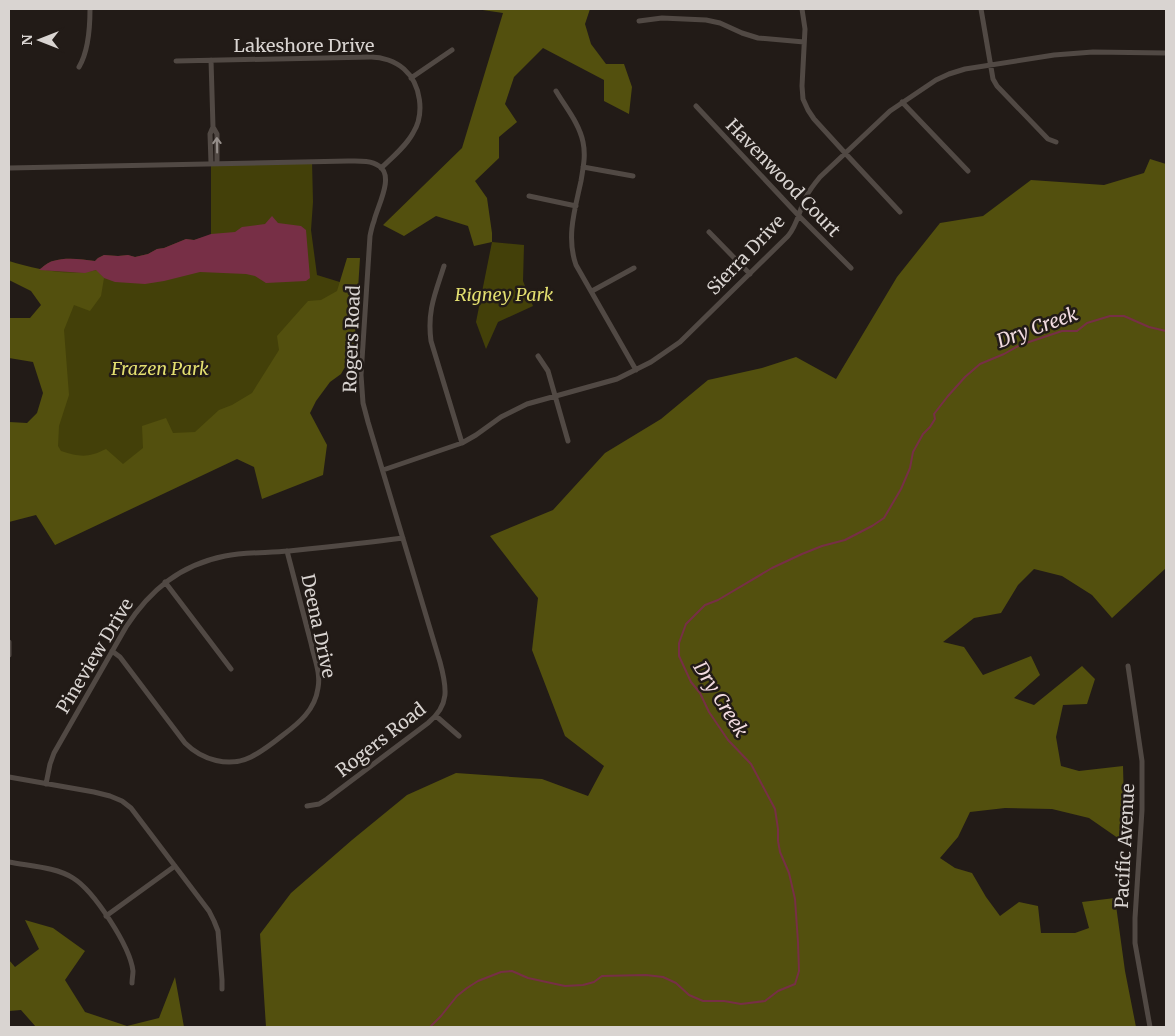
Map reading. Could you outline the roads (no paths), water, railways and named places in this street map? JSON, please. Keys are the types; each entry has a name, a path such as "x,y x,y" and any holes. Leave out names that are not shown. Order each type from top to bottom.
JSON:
{"street":[{"path":"79,67 85,56 90,9"},
{"path":"802,9 804,21 802,86 803,99 808,110 845,154 900,212"},
{"path":"981,9 993,80 1048,139 1056,142"},
{"path":"639,21 673,18 706,20 720,23 758,38 804,42"},
{"path":"411,78 452,50"},
{"name":"Sierra Drive","path":"383,470 462,443 510,412 527,404 617,379 651,362 680,342 788,236 796,224 813,185 890,110 936,80 965,69 1054,55 1094,52 1166,53"},
{"name":"Lakeshore Drive","path":"176,61 376,57 399,65 411,78 419,95 420,110 418,124 406,143 381,168"},
{"path":"211,60 213,127 210,134 211,163"},
{"path":"556,91 576,122 584,148 583,167 571,230 571,243 576,264 636,370"},
{"path":"902,102 968,170"},
{"name":"Havenwood Court","path":"696,106 799,216 851,268"},
{"path":"213,127 217,134 217,163"},
{"path":"9,168 354,161 368,162 381,168"},
{"path":"583,167 633,176"},
{"name":"Rogers Road","path":"307,806 319,804 327,799 436,716 443,706 445,694 444,675 363,403 361,375 370,236 385,187 385,174 381,168"},
{"path":"529,196 576,206"},
{"path":"709,232 750,274"},
{"path":"444,266 430,310 431,341 462,443"},
{"path":"592,291 634,268"},
{"path":"538,356 548,371 568,441"},
{"name":"Pineview Drive","path":"46,784 54,753 112,651 135,612 165,582 188,568 214,559 244,554 403,538"},
{"name":"Deena Drive","path":"112,651 120,657 185,743 196,753 216,761 240,761 250,758 303,719 313,705 318,688 317,667 287,551"},
{"path":"165,582 231,670"},
{"path":"9,642 9,655"},
{"name":"Pacific Avenue","path":"1128,666 1142,761 1142,810 1135,918 1136,943 1150,1027"},
{"path":"436,716 459,736"},
{"path":"9,777 110,796 122,801 135,812 214,921 218,931 222,989"},
{"path":"9,862 57,870 73,877 87,890 118,933 133,972 132,983"},
{"path":"106,916 175,866"}],"waterway":[{"name":"Dry Creek","path":"430,1027 457,996 467,988 478,981 501,972 512,971 528,978 565,986 583,985 594,982 602,976 646,975 663,977 676,983 689,995 703,1001 724,1001 741,1004 765,1001 778,991 795,984 799,971 795,899 789,873 780,852 775,809 751,764 728,740 709,712 700,693 691,682 679,656 679,643 686,624 705,605 718,600 772,568 822,546 845,540 884,518 901,489 910,468 913,452 923,434 935,419 934,414 965,377 980,364 1020,345 1062,331 1077,331 1087,323 1110,316 1124,316 1149,327 1166,331"}],"park label":[{"name":"Rigney Park","path":"504,295"},
{"name":"Frazen Park","path":"160,369"}]}
